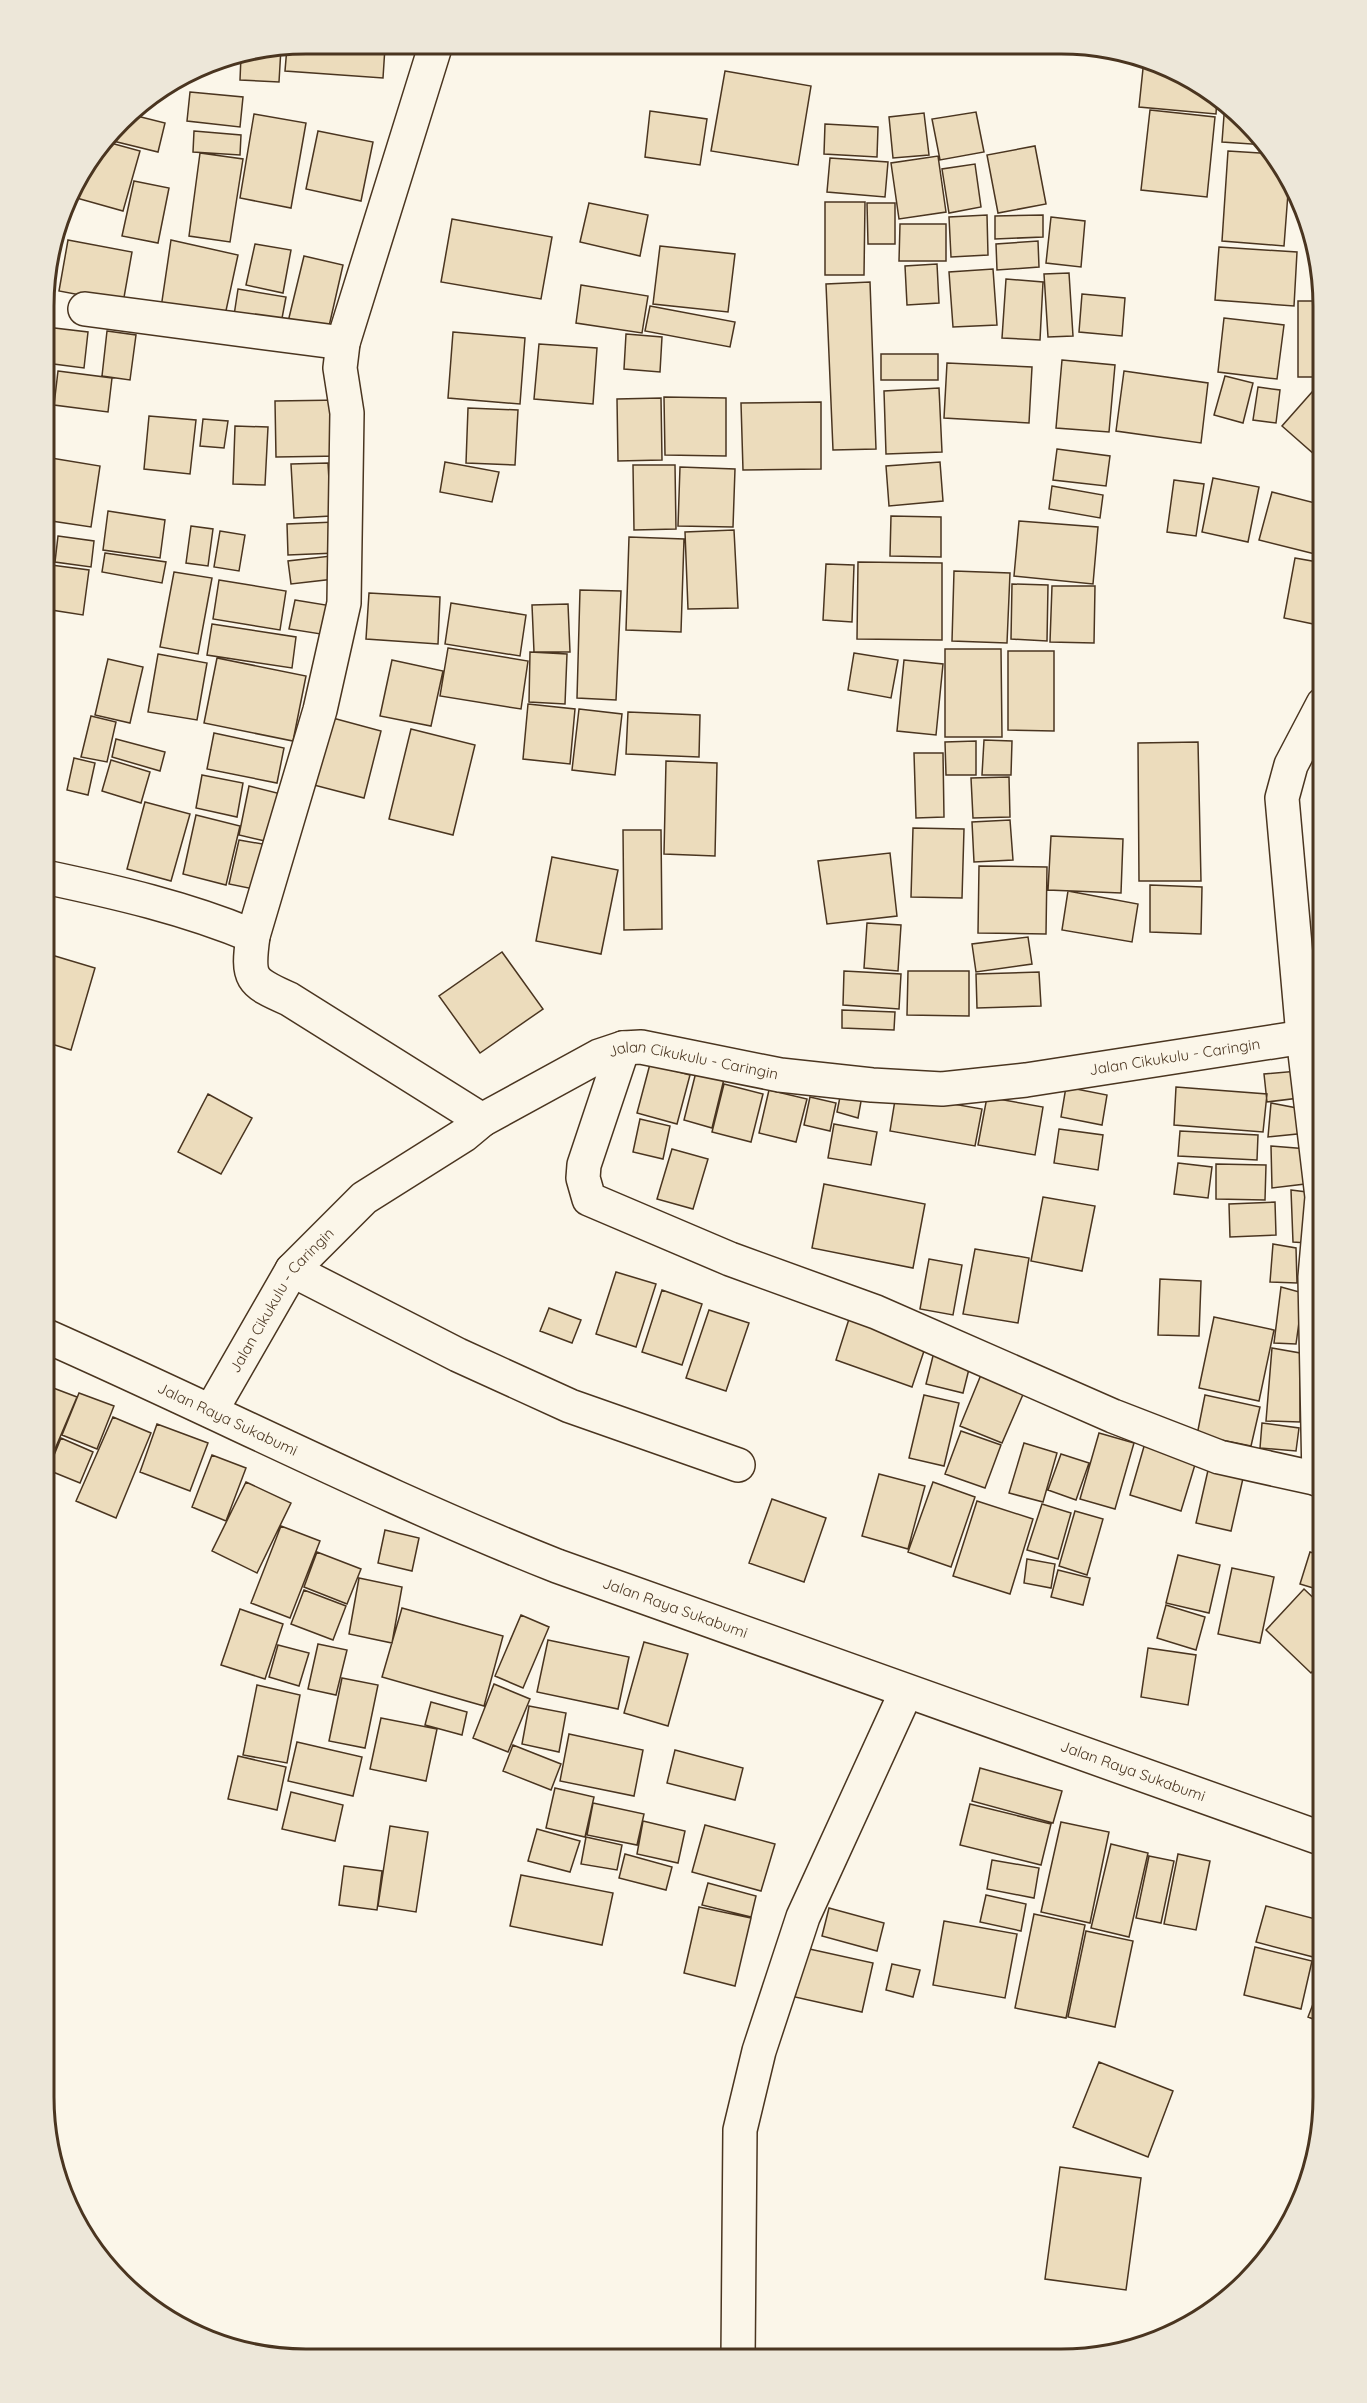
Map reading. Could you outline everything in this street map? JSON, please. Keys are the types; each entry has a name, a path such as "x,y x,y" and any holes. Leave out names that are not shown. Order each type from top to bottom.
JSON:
{"main road":[{"path":"433,54 343,343 340,368 347,413 344,603 320,710 253,936 250,957 252,976 264,988 289,999 482,1120"},
{"path":"85,309 343,343"},
{"path":"1313,723 1291,765 1282,798 1313,1035"},
{"path":"54,879 108,890 204,916 253,936"},
{"name":"Jalan Cikukulu - Caringin","path":"212,1411 292,1270 364,1198 464,1135 482,1120 599,1056 623,1048 660,1050 789,1076 872,1085 942,1089 1026,1080 1313,1035"},
{"path":"623,1048 584,1165 583,1178 589,1199 720,1255 876,1312 1113,1416 1219,1457 1313,1478"},
{"path":"292,1270 458,1355 570,1406 738,1465"},
{"name":"Jalan Raya Sukabumi","path":"54,1340 212,1411 339,1473 484,1537 655,1603 1313,1835"},
{"path":"738,2349 740,2130 757,2063 803,1917 906,1692"}],"building":[{"path":"385,54 383,78 285,71 286,55"},
{"path":"281,56 279,82 240,80 241,63"},
{"path":"1143,67 1173,80 1216,108 1216,114 1139,107"},
{"path":"725,71 811,86 798,165 711,151"},
{"path":"190,92 243,97 240,127 187,121"},
{"path":"1150,110 1215,117 1207,197 1141,190"},
{"path":"650,111 707,119 700,165 645,157"},
{"path":"976,112 984,152 940,160 932,119"},
{"path":"924,113 929,155 893,158 889,117"},
{"path":"254,114 306,123 291,208 240,198"},
{"path":"1224,114 1254,144 1222,142"},
{"path":"139,117 165,123 158,152 115,141"},
{"path":"825,124 878,127 877,157 824,154"},
{"path":"194,131 241,135 240,155 193,152"},
{"path":"318,131 373,142 361,201 306,189"},
{"path":"113,144 140,151 123,211 78,198 96,166"},
{"path":"1035,146 1046,204 998,213 987,155"},
{"path":"1228,151 1261,153 1288,196 1284,246 1222,241"},
{"path":"200,153 243,159 230,242 189,236"},
{"path":"938,156 946,212 899,219 891,163"},
{"path":"830,158 888,162 885,197 827,192"},
{"path":"975,164 981,207 949,213 942,169"},
{"path":"134,181 169,188 158,243 122,236"},
{"path":"825,202 865,202 864,275 825,275"},
{"path":"589,203 648,215 640,256 580,242"},
{"path":"867,203 895,203 895,244 868,244"},
{"path":"987,215 988,255 951,257 949,217"},
{"path":"1043,215 1043,237 995,239 995,216"},
{"path":"1051,217 1085,221 1081,267 1046,263"},
{"path":"452,219 552,237 541,299 441,282"},
{"path":"900,224 946,224 946,261 899,261"},
{"path":"68,240 132,252 123,303 59,291"},
{"path":"171,240 238,255 224,320 161,308"},
{"path":"1038,241 1039,267 997,270 996,244"},
{"path":"255,244 291,250 283,293 246,285"},
{"path":"660,246 735,254 728,312 653,304"},
{"path":"1219,247 1297,252 1294,306 1215,300"},
{"path":"304,256 343,265 327,335 287,326"},
{"path":"937,264 939,303 907,305 905,266"},
{"path":"993,269 997,325 953,327 949,272"},
{"path":"1069,273 1073,336 1048,337 1044,274"},
{"path":"1006,279 1043,282 1040,340 1002,338"},
{"path":"870,282 876,449 833,450 826,284"},
{"path":"581,285 648,296 642,333 576,323"},
{"path":"238,289 286,297 280,329 233,322"},
{"path":"1082,294 1125,298 1122,336 1079,332"},
{"path":"1298,301 1313,301 1313,377 1298,377"},
{"path":"650,306 735,322 730,347 645,331"},
{"path":"1224,318 1284,325 1277,379 1218,372"},
{"path":"54,328 88,332 84,368 54,364"},
{"path":"107,331 136,335 130,380 102,376"},
{"path":"453,332 525,338 520,404 448,398"},
{"path":"626,334 662,337 660,372 624,369"},
{"path":"539,344 597,348 593,404 534,399"},
{"path":"881,354 938,354 938,380 881,380"},
{"path":"1062,360 1115,365 1109,432 1056,428"},
{"path":"947,363 1032,367 1029,423 944,418"},
{"path":"58,371 112,378 108,412 54,405"},
{"path":"1124,371 1208,383 1201,443 1116,431"},
{"path":"1225,376 1253,383 1243,423 1214,415"},
{"path":"1258,387 1280,390 1276,423 1253,420"},
{"path":"939,388 942,452 886,454 884,391"},
{"path":"1313,391 1313,453 1282,426"},
{"path":"664,397 726,398 726,456 665,455"},
{"path":"661,398 662,460 618,461 617,399"},
{"path":"341,400 341,456 276,457 275,401"},
{"path":"821,402 821,469 743,470 741,403"},
{"path":"468,408 518,410 515,465 466,463"},
{"path":"149,416 196,420 190,474 144,469"},
{"path":"203,419 228,421 224,448 200,446"},
{"path":"235,426 268,427 265,485 233,484"},
{"path":"1057,449 1110,456 1106,486 1053,480"},
{"path":"54,458 100,466 91,527 54,521"},
{"path":"445,462 499,472 492,502 440,492"},
{"path":"940,462 943,501 889,506 886,466"},
{"path":"328,463 331,516 294,518 291,464"},
{"path":"633,465 675,465 676,529 634,530"},
{"path":"680,467 735,469 733,527 678,526"},
{"path":"1213,478 1259,487 1248,542 1202,532"},
{"path":"1174,480 1204,484 1196,536 1167,532"},
{"path":"1052,486 1103,495 1100,518 1049,509"},
{"path":"1272,492 1313,502 1313,554 1259,540"},
{"path":"108,511 165,520 160,558 103,550"},
{"path":"891,516 941,517 941,557 890,556"},
{"path":"1019,521 1098,527 1093,584 1014,576"},
{"path":"335,522 336,553 288,555 287,524"},
{"path":"191,526 213,529 208,566 186,563"},
{"path":"734,530 738,608 688,609 685,532"},
{"path":"220,531 245,535 239,571 214,567"},
{"path":"58,536 94,541 91,567 55,562"},
{"path":"629,537 684,539 681,632 626,630"},
{"path":"105,553 166,562 162,583 102,572"},
{"path":"331,556 334,579 291,584 288,561"},
{"path":"1295,558 1313,561 1313,624 1284,618"},
{"path":"858,562 942,563 942,640 857,639"},
{"path":"826,564 854,565 852,622 823,620"},
{"path":"54,565 89,570 83,615 54,610"},
{"path":"954,571 1010,573 1007,643 952,641"},
{"path":"174,572 212,578 198,654 160,647"},
{"path":"219,580 286,591 280,630 213,619"},
{"path":"1012,584 1048,585 1047,641 1011,639"},
{"path":"1052,586 1095,586 1094,643 1050,642"},
{"path":"580,590 621,591 616,700 577,698"},
{"path":"369,593 440,597 438,644 366,639"},
{"path":"295,600 332,606 327,635 289,629"},
{"path":"451,603 526,615 520,656 445,644"},
{"path":"568,604 570,652 534,652 532,605"},
{"path":"212,624 296,637 292,668 207,655"},
{"path":"448,648 528,661 521,709 440,696"},
{"path":"945,649 1001,649 1002,737 945,737"},
{"path":"1008,651 1054,651 1054,731 1008,730"},
{"path":"530,652 567,654 565,704 529,702"},
{"path":"854,653 898,660 891,698 848,690"},
{"path":"158,654 207,663 197,720 148,712"},
{"path":"217,658 306,676 293,741 204,723"},
{"path":"108,659 143,667 130,723 95,715"},
{"path":"392,660 443,671 431,726 380,716"},
{"path":"904,660 943,664 936,735 897,731"},
{"path":"528,704 575,709 570,764 523,759"},
{"path":"579,709 622,714 615,775 572,770"},
{"path":"628,712 700,715 699,757 626,754"},
{"path":"91,716 116,722 107,762 81,757"},
{"path":"329,717 381,731 364,798 310,784"},
{"path":"411,729 475,745 453,835 389,819"},
{"path":"214,733 284,748 277,783 207,769"},
{"path":"116,739 165,752 160,771 112,757"},
{"path":"984,740 1012,741 1011,775 982,775"},
{"path":"976,741 976,775 946,775 945,742"},
{"path":"1198,742 1201,881 1139,881 1138,743"},
{"path":"914,753 943,753 944,817 916,818"},
{"path":"74,758 95,763 88,795 67,790"},
{"path":"111,760 150,772 141,803 102,791"},
{"path":"666,761 717,763 715,856 664,854"},
{"path":"202,775 243,783 237,817 196,808"},
{"path":"1009,777 1010,817 973,818 971,778"},
{"path":"249,786 289,796 278,844 239,835"},
{"path":"145,802 190,814 171,881 127,869"},
{"path":"196,815 240,826 226,885 183,874"},
{"path":"1010,820 1013,860 974,862 972,822"},
{"path":"913,828 964,829 962,898 911,897"},
{"path":"623,830 661,830 662,929 624,930"},
{"path":"1051,836 1123,839 1121,893 1048,890"},
{"path":"239,840 274,846 264,891 229,884"},
{"path":"890,853 897,916 827,924 818,861"},
{"path":"552,857 618,870 601,954 536,941"},
{"path":"979,866 1047,867 1046,934 978,933"},
{"path":"1150,885 1202,887 1201,934 1150,932"},
{"path":"1068,891 1138,904 1132,942 1062,930"},
{"path":"867,923 901,925 898,971 864,968"},
{"path":"1028,937 1032,964 976,972 972,944"},
{"path":"502,952 543,1009 480,1053 439,996"},
{"path":"54,956 95,968 71,1050 54,1045"},
{"path":"844,971 901,974 899,1009 843,1005"},
{"path":"908,971 969,971 969,1016 907,1015"},
{"path":"1039,972 1041,1006 977,1008 976,974"},
{"path":"842,1010 895,1012 894,1030 842,1028"},
{"path":"650,1064 690,1075 677,1124 637,1113"},
{"path":"1298,1071 1299,1098 1267,1102 1264,1074"},
{"path":"696,1072 724,1079 712,1128 684,1120"},
{"path":"724,1084 763,1094 751,1142 712,1132"},
{"path":"1066,1087 1107,1095 1102,1125 1061,1117"},
{"path":"1176,1087 1267,1094 1263,1132 1174,1125"},
{"path":"769,1090 807,1099 796,1142 759,1133"},
{"path":"841,1092 862,1096 858,1118 837,1112"},
{"path":"208,1094 252,1118 221,1174 178,1152"},
{"path":"896,1094 982,1109 975,1146 890,1131"},
{"path":"810,1097 836,1103 830,1131 804,1125"},
{"path":"987,1097 1043,1107 1035,1155 978,1145"},
{"path":"1271,1103 1302,1109 1307,1133 1268,1137"},
{"path":"640,1119 670,1126 663,1159 633,1152"},
{"path":"834,1124 877,1132 871,1165 828,1158"},
{"path":"1059,1129 1103,1135 1098,1170 1054,1163"},
{"path":"1180,1131 1258,1135 1257,1160 1178,1156"},
{"path":"1271,1146 1308,1149 1305,1184 1272,1188"},
{"path":"672,1149 708,1159 693,1209 657,1199"},
{"path":"1178,1163 1212,1167 1208,1198 1174,1194"},
{"path":"1216,1164 1266,1165 1265,1200 1216,1199"},
{"path":"824,1184 925,1204 913,1268 812,1248"},
{"path":"1291,1190 1307,1192 1307,1243 1293,1242"},
{"path":"1043,1197 1095,1206 1082,1271 1031,1261"},
{"path":"1275,1202 1276,1235 1230,1237 1229,1204"},
{"path":"1273,1244 1296,1248 1297,1283 1270,1282"},
{"path":"975,1249 1029,1258 1018,1323 963,1314"},
{"path":"929,1259 962,1265 953,1315 920,1309"},
{"path":"616,1272 656,1284 636,1347 596,1334"},
{"path":"1160,1279 1201,1281 1199,1336 1158,1335"},
{"path":"1281,1287 1303,1293 1296,1344 1274,1343"},
{"path":"662,1290 702,1304 682,1365 642,1352"},
{"path":"549,1308 581,1320 572,1343 540,1331"},
{"path":"709,1310 749,1323 726,1391 686,1378"},
{"path":"1214,1317 1274,1330 1259,1401 1199,1388"},
{"path":"849,1319 926,1345 912,1387 836,1360"},
{"path":"935,1348 972,1357 963,1393 926,1384"},
{"path":"1272,1348 1300,1353 1300,1422 1266,1421"},
{"path":"985,1365 1028,1383 1002,1443 960,1426"},
{"path":"54,1388 77,1397 54,1451"},
{"path":"79,1393 114,1406 97,1449 62,1435"},
{"path":"924,1395 959,1403 944,1466 909,1458"},
{"path":"1205,1395 1260,1407 1251,1446 1197,1435"},
{"path":"113,1417 151,1433 116,1518 76,1501"},
{"path":"1262,1423 1299,1428 1296,1451 1260,1448"},
{"path":"157,1424 208,1443 190,1491 140,1472"},
{"path":"961,1431 1001,1445 985,1488 945,1474"},
{"path":"1099,1433 1134,1443 1115,1509 1080,1499"},
{"path":"61,1438 93,1452 80,1483 54,1472 54,1455"},
{"path":"1024,1443 1057,1453 1043,1502 1009,1493"},
{"path":"1145,1443 1197,1458 1181,1511 1130,1495"},
{"path":"1061,1454 1089,1463 1076,1500 1048,1490"},
{"path":"212,1455 246,1468 226,1521 192,1507"},
{"path":"1209,1466 1244,1474 1231,1531 1196,1523"},
{"path":"879,1474 925,1486 908,1549 862,1536"},
{"path":"246,1482 291,1503 257,1573 212,1551"},
{"path":"933,1482 975,1497 951,1567 908,1552"},
{"path":"772,1499 826,1518 804,1582 749,1563"},
{"path":"977,1501 1033,1519 1010,1594 953,1576"},
{"path":"1042,1504 1071,1513 1058,1559 1027,1550"},
{"path":"1075,1511 1103,1519 1087,1575 1059,1566"},
{"path":"281,1526 320,1541 290,1618 251,1603"},
{"path":"385,1530 419,1538 412,1571 378,1563"},
{"path":"317,1552 361,1569 347,1604 304,1587"},
{"path":"1310,1552 1313,1553 1313,1588 1300,1584"},
{"path":"1178,1555 1220,1565 1209,1613 1166,1603"},
{"path":"1027,1559 1055,1564 1051,1588 1024,1583"},
{"path":"1232,1568 1274,1577 1260,1643 1218,1634"},
{"path":"1058,1570 1090,1578 1083,1605 1051,1597"},
{"path":"359,1578 402,1587 392,1643 349,1634"},
{"path":"1304,1589 1313,1598 1313,1671 1311,1673 1266,1630"},
{"path":"304,1590 346,1606 333,1640 291,1624"},
{"path":"1166,1605 1205,1617 1196,1650 1157,1638"},
{"path":"402,1608 503,1636 484,1706 382,1677"},
{"path":"240,1609 283,1624 265,1679 221,1665"},
{"path":"521,1615 549,1627 523,1688 495,1676"},
{"path":"548,1640 629,1657 618,1709 537,1692"},
{"path":"644,1642 688,1654 668,1726 624,1713"},
{"path":"318,1644 347,1650 336,1695 308,1689"},
{"path":"278,1645 309,1653 299,1686 269,1677"},
{"path":"1148,1648 1196,1655 1188,1705 1141,1697"},
{"path":"342,1678 378,1685 365,1748 329,1741"},
{"path":"494,1684 530,1699 508,1752 473,1738"},
{"path":"257,1685 300,1695 287,1763 243,1755"},
{"path":"431,1702 467,1712 462,1735 425,1725"},
{"path":"529,1706 566,1713 559,1752 522,1744"},
{"path":"381,1718 437,1729 426,1781 370,1769"},
{"path":"569,1734 643,1750 634,1796 560,1781"},
{"path":"297,1742 362,1757 353,1796 288,1781"},
{"path":"513,1745 561,1764 551,1790 503,1771"},
{"path":"675,1750 743,1768 735,1800 667,1783"},
{"path":"238,1756 286,1767 277,1810 228,1799"},
{"path":"980,1768 1062,1791 1053,1823 972,1801"},
{"path":"555,1788 594,1797 585,1837 546,1828"},
{"path":"291,1792 343,1805 335,1841 282,1829"},
{"path":"593,1803 644,1814 637,1845 587,1835"},
{"path":"970,1804 1051,1824 1041,1865 960,1845"},
{"path":"643,1821 685,1831 678,1863 637,1854"},
{"path":"1061,1822 1109,1832 1090,1923 1041,1912"},
{"path":"705,1825 775,1844 761,1891 692,1872"},
{"path":"390,1826 428,1832 416,1912 378,1906"},
{"path":"537,1829 580,1841 570,1872 528,1861"},
{"path":"586,1837 622,1845 617,1870 581,1864"},
{"path":"1111,1844 1148,1853 1129,1937 1091,1928"},
{"path":"625,1854 672,1867 666,1890 619,1878"},
{"path":"1178,1854 1210,1861 1196,1930 1164,1924"},
{"path":"1149,1856 1174,1861 1161,1923 1136,1918"},
{"path":"992,1860 1039,1868 1034,1898 987,1889"},
{"path":"344,1866 382,1871 377,1910 339,1905"},
{"path":"521,1875 613,1893 602,1945 510,1926"},
{"path":"708,1883 756,1896 751,1917 702,1905"},
{"path":"986,1895 1026,1904 1021,1931 980,1922"},
{"path":"1266,1906 1313,1918 1313,1957 1256,1942"},
{"path":"699,1907 751,1918 735,1986 684,1973"},
{"path":"829,1908 884,1923 877,1951 822,1936"},
{"path":"1034,1914 1085,1925 1066,2018 1015,2008"},
{"path":"944,1921 1017,1934 1005,1998 933,1985"},
{"path":"1086,1931 1133,1941 1115,2027 1068,2017"},
{"path":"1255,1947 1312,1961 1301,2009 1244,1995"},
{"path":"805,1948 873,1963 862,2012 795,1997"},
{"path":"892,1964 920,1970 913,1997 886,1990"},
{"path":"1313,2004 1313,2019 1308,2017"},
{"path":"1099,2062 1173,2091 1148,2157 1073,2127"},
{"path":"1060,2167 1141,2178 1126,2290 1045,2279"}]}
